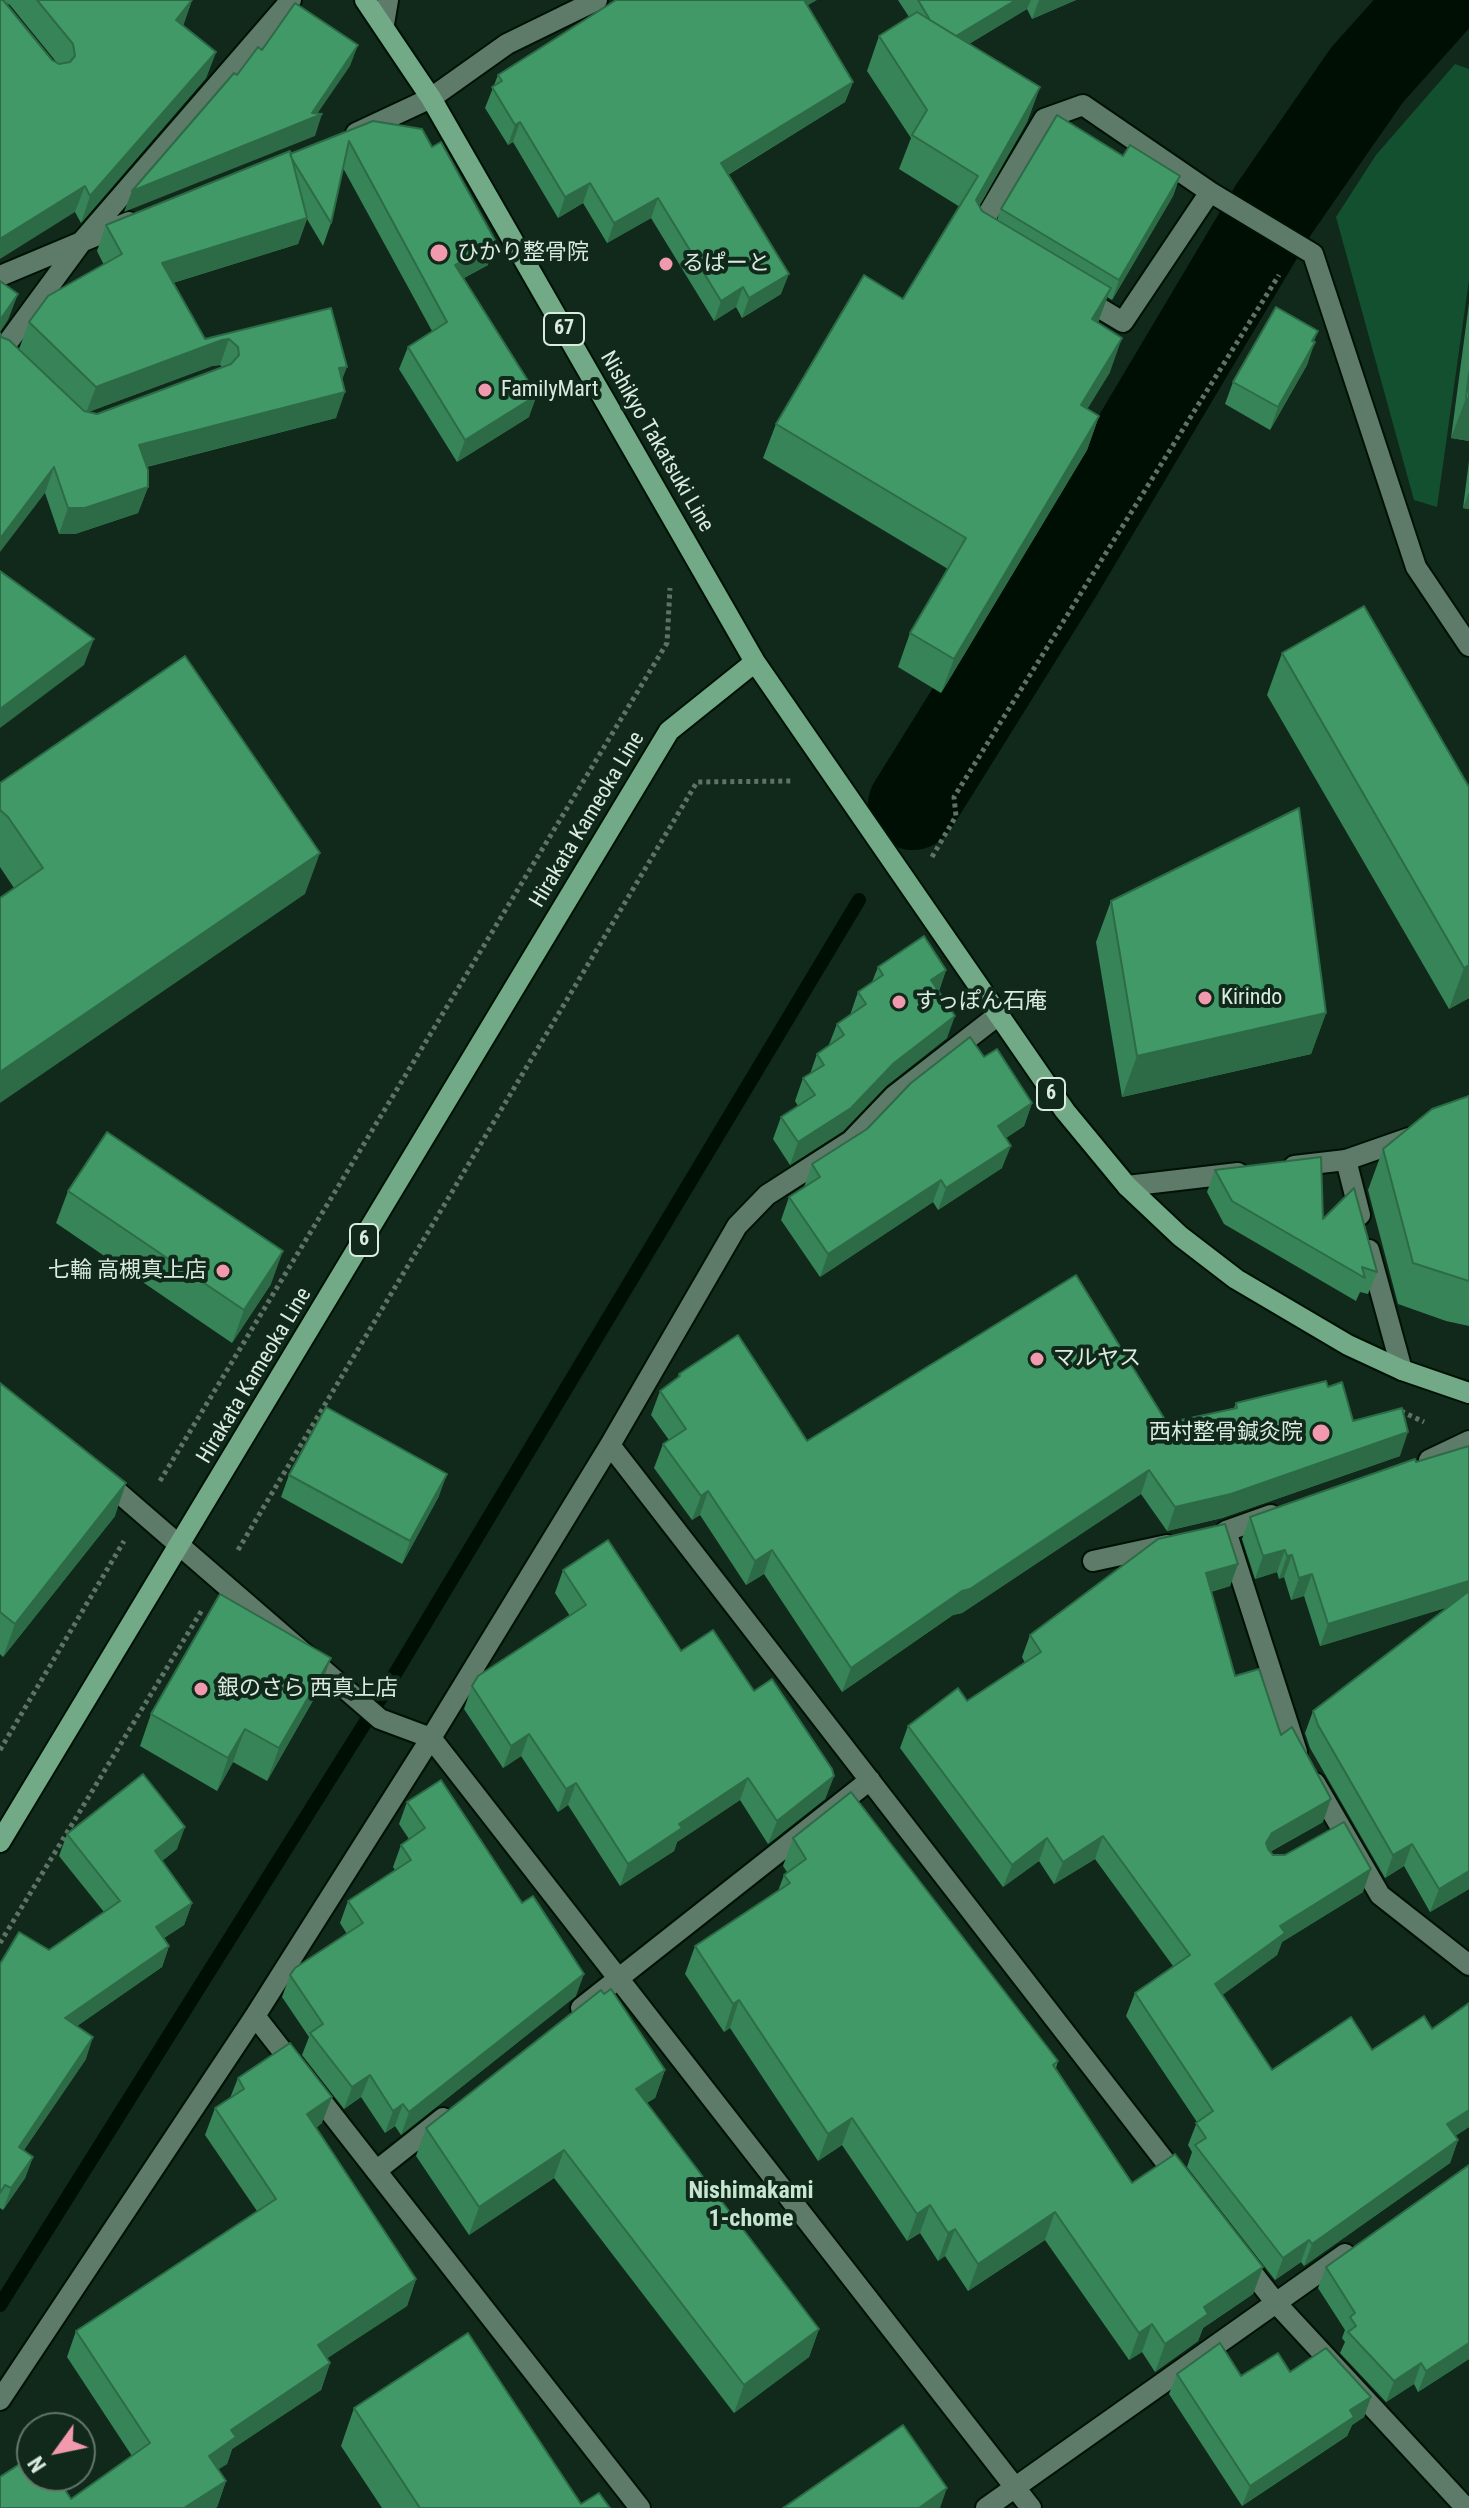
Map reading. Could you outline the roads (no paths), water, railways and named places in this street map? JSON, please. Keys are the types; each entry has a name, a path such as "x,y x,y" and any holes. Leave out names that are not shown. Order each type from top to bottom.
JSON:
{"main road":[{"name":"Nishikyo Takatsuki Line","path":"365,0 431,98 755,662"},
{"name":"6","path":"755,662 997,1016 1065,1111 1127,1186 1180,1236 1236,1279 1292,1315 1402,1370 1469,1393"},
{"name":"Hirakata Kameoka Line","path":"0,1842 669,731 755,662"}],"street":[{"path":"22,369 1,351 83,240 291,0"},
{"path":"384,24 388,0"},
{"path":"342,138 431,98 507,44 597,0"},
{"path":"1002,250 976,234 1044,119 1083,105 1210,192 1313,254 1416,567 1469,646"},
{"path":"1069,290 1123,322 1210,192"},
{"path":"0,276 155,212"},
{"path":"0,2400 255,2016 431,1738 610,1445 737,1226 767,1195 851,1141 894,1096 997,1016"},
{"path":"1127,1186 1346,1160 1430,1130"},
{"path":"1346,1160 1402,1370"},
{"path":"1406,1468 1451,1452 1469,1441"},
{"path":"610,1445 1198,2204"},
{"path":"94,1471 380,1719 431,1738 1031,2508"},
{"path":"1286,1510 1218,1533 1298,1753 1333,1831 1380,1895 1469,1965"},
{"path":"1093,1561 1181,1541"},
{"path":"559,2026 870,1780"},
{"path":"255,2016 640,2508"},
{"path":"376,2171 462,2103"},
{"path":"986,2508 1366,2239"},
{"path":"1227,2241 1276,2303 1466,2508"}],"waterway":[{"path":"913,805 1057,574 1274,209 1367,75 1434,0"},
{"path":"0,2305 380,1699 859,900"}],"place":[{"name":"ひかり整骨院","path":"439,253"},
{"name":"るぱーと","path":"666,264"},
{"name":"FamilyMart","path":"485,390"},
{"name":"Kirindo","path":"1205,998"},
{"name":"すっぽん石庵","path":"899,1002"},
{"name":"七輪 高槻真上店","path":"223,1271"},
{"name":"マルヤス","path":"1037,1359"},
{"name":"西村整骨鍼灸院","path":"1321,1433"},
{"name":"銀のさら 西真上店","path":"201,1689"}],"district":[{"name":"Nishimakami 1-chome","path":"751,2206"}]}
